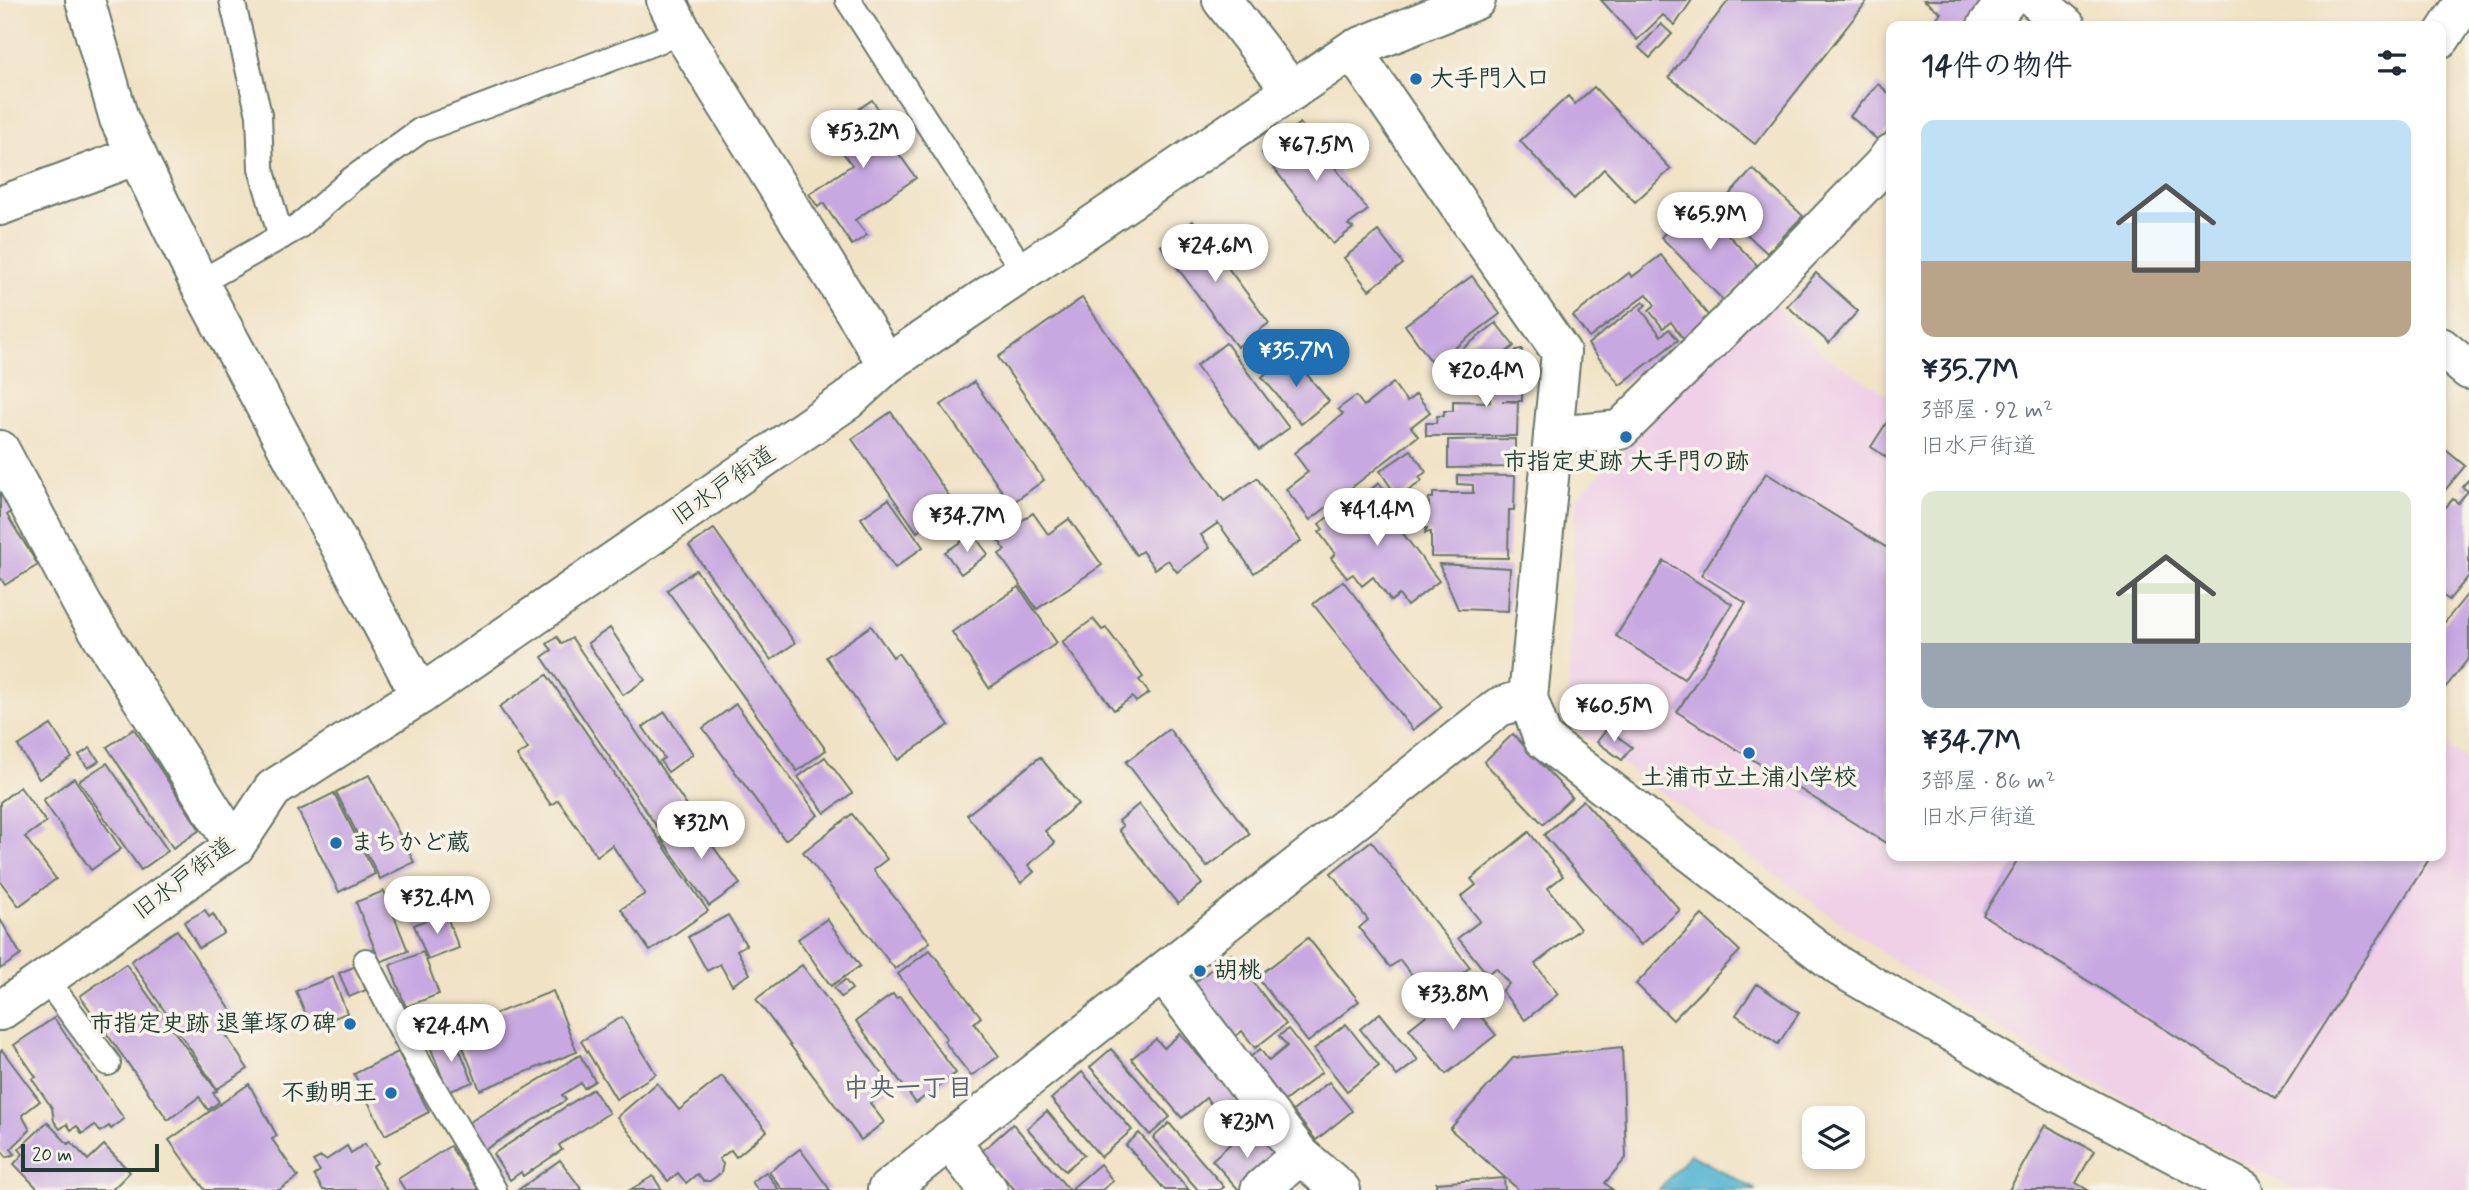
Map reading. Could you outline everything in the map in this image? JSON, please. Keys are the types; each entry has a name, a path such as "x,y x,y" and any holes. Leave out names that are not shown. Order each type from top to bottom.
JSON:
{"street":[{"path":"85,0 118,119 199,283 420,695"},
{"path":"1222,0 1292,91"},
{"name":"旧水戸街道","path":"0,1011 235,846 273,789 420,695 848,400 887,365 1352,50 1476,0"},
{"path":"1991,21 2007,0"},
{"path":"2036,0 2060,21"},
{"path":"2446,30 2466,0"},
{"path":"674,16 887,365"},
{"path":"1352,50 1560,352 1528,698 1543,738 1840,967 2025,1075 2243,1190"},
{"path":"0,205 137,155"},
{"path":"1553,436 1620,430 1755,297 1886,159"},
{"path":"2446,351 2469,370"},
{"path":"2,460 83,606 235,846"},
{"path":"887,1190 1499,707 1528,698"},
{"path":"1163,973 1300,1155 1341,1190"},
{"path":"949,1140 988,1190"},
{"path":"1260,1190 1300,1155"}],"lane":[{"path":"232,0 259,115 261,168 281,237"},
{"path":"848,0 1010,252"},
{"path":"199,283 298,227 351,180 421,130 674,16"},
{"path":"366,961 422,1069 494,1190"},
{"path":"46,979 108,1063"}],"shaded area":[{"name":"土浦市立土浦小学校","path":"1770,300 1823,354 1886,394 1886,861 2446,861 2446,747 2469,761 2469,1190 2295,1190 2031,1050 1884,954 1567,724 1576,498"}],"water":[{"path":"1690,1154 1756,1190 1659,1190"}],"building":[{"path":"1601,0 1692,0 1675,25 1663,15 1637,40"},
{"path":"1729,0 1868,0 1755,144 1669,77"},
{"path":"1924,0 1991,0 1978,21 1934,21 1941,13"},
{"path":"1661,24 1672,34 1650,58 1639,48"},
{"path":"1878,84 1886,91 1886,133 1879,141 1850,116"},
{"path":"1594,87 1671,169 1635,202 1604,169 1574,199 1520,141 1568,96 1575,104"},
{"path":"872,100 895,132 887,137 916,178 855,220 867,235 852,245 823,203 818,207 809,194 852,165 827,131"},
{"path":"1300,123 1368,210 1348,225 1353,228 1333,244 1262,153"},
{"path":"1753,169 1803,216 1767,253 1718,207"},
{"path":"1697,203 1759,267 1724,301 1661,237"},
{"path":"1193,221 1269,323 1237,347 1161,246"},
{"path":"1378,231 1403,264 1369,290 1344,258"},
{"path":"1661,255 1711,319 1684,340 1671,322 1663,328 1649,310 1655,305 1647,294 1589,338 1573,316 1629,273 1632,277"},
{"path":"1816,273 1858,311 1829,343 1787,306"},
{"path":"1472,276 1500,314 1433,364 1405,325"},
{"path":"1082,298 1224,501 1257,478 1301,541 1254,573 1218,523 1201,535 1210,548 1177,572 1168,560 1155,569 1142,551 1136,555 998,357"},
{"path":"1643,302 1646,305 1641,309 1661,336 1669,329 1678,340 1620,385 1588,344"},
{"path":"1496,323 1514,346 1470,380 1452,357"},
{"path":"1226,343 1289,428 1259,450 1196,366"},
{"path":"1522,349 1522,401 1502,401 1518,402 1517,436 1426,436 1426,423 1436,423 1437,416 1444,416 1444,411 1453,411 1453,401 1490,402 1490,395 1481,395 1481,385 1492,385 1492,374 1509,375 1510,359 1516,359 1516,350"},
{"path":"1290,354 1329,401 1301,424 1262,377"},
{"path":"974,382 1044,480 1011,504 941,405"},
{"path":"1393,383 1407,402 1416,394 1430,412 1411,427 1418,436 1310,520 1286,489 1308,472 1294,453 1343,414 1338,409 1356,396 1364,406"},
{"path":"891,412 958,509 946,517 938,507 925,516 930,523 917,532 852,439"},
{"path":"1886,423 1886,457 1871,447"},
{"path":"1515,439 1515,467 1448,468 1448,440"},
{"path":"1411,450 1426,472 1419,477 1422,481 1398,498 1380,471"},
{"path":"2446,450 2465,466 2446,489"},
{"path":"1766,473 1886,547 1886,843 1677,712 1746,603 1701,575"},
{"path":"1457,475 1515,476 1514,510 1509,510 1508,558 1431,557 1431,532 1425,533 1427,528 1421,528 1421,511 1429,511 1429,498 1433,498 1433,493 1473,493 1473,485 1457,484"},
{"path":"2469,479 2469,576 2449,600 2446,598 2446,507 2453,499 2458,503 2468,491 2462,487"},
{"path":"1379,483 1397,507 1388,514 1439,581 1407,606 1399,595 1391,601 1373,577 1362,586 1353,574 1347,578 1331,558 1335,554 1319,532 1323,529 1319,524 1332,514 1335,517"},
{"path":"0,486 15,509 7,515 38,565 5,585 0,577"},
{"path":"889,499 923,547 895,568 861,518"},
{"path":"1033,513 1048,534 1069,519 1102,565 1037,609 999,554 1005,550 997,538"},
{"path":"714,529 795,643 771,660 689,546"},
{"path":"973,534 988,554 961,574 945,552"},
{"path":"1664,561 1732,604 1684,679 1616,636"},
{"path":"1439,564 1510,568 1508,611 1458,609"},
{"path":"696,570 826,750 797,771 667,590"},
{"path":"1343,581 1442,707 1413,730 1313,604"},
{"path":"1019,587 1057,643 989,688 952,632"},
{"path":"2469,592 2469,658 2446,687 2446,621"},
{"path":"1093,619 1102,630 1106,628 1143,677 1139,680 1149,693 1136,702 1132,697 1114,710 1062,642"},
{"path":"871,626 893,657 898,653 949,725 898,760 826,657"},
{"path":"610,628 645,680 623,695 588,643"},
{"path":"557,637 562,644 572,638 687,806 657,827 542,657 552,650 547,644"},
{"path":"547,675 708,911 650,951 621,909 645,894 612,845 597,856 558,800 551,805 517,756 528,749 499,707"},
{"path":"736,704 818,815 785,840 703,728"},
{"path":"665,712 693,754 668,772 660,761 664,758 643,727"},
{"path":"51,725 72,758 39,779 18,746"},
{"path":"134,729 200,830 173,848 107,747"},
{"path":"1169,729 1250,834 1207,867 1126,762"},
{"path":"1607,729 1632,747 1622,760 1597,742"},
{"path":"1513,734 1572,797 1543,824 1484,762"},
{"path":"90,748 99,761 88,768 79,755"},
{"path":"825,757 852,793 825,813 798,777"},
{"path":"1040,757 1078,804 1045,831 1055,843 1028,865 1034,872 1021,883 967,815"},
{"path":"107,763 168,851 141,870 79,781"},
{"path":"369,775 414,862 380,879 336,792"},
{"path":"74,778 121,849 91,870 43,800"},
{"path":"20,787 46,822 25,837 56,879 19,906 0,881 0,802"},
{"name":"まちかど蔵","path":"334,793 375,874 339,892 298,811"},
{"path":"1583,800 1680,910 1641,945 1544,835"},
{"path":"1139,804 1202,884 1178,904 1119,830 1123,826 1119,821"},
{"path":"852,814 887,859 873,870 930,942 895,969 803,852"},
{"path":"692,817 740,884 709,906 661,838"},
{"path":"1529,832 1563,876 1548,888 1580,929 1535,964 1558,994 1525,1020 1502,991 1509,984 1496,968 1487,974 1458,938 1480,921 1461,897 1476,885 1471,879"},
{"path":"1371,841 1470,967 1431,999 1400,960 1390,967 1359,928 1368,920 1331,873"},
{"path":"2017,861 2428,861 2276,1099 1983,915"},
{"path":"384,891 408,951 380,962 356,902"},
{"path":"205,910 209,917 213,914 224,933 199,948 184,922"},
{"path":"445,912 459,948 428,960 414,925"},
{"path":"728,915 746,945 737,950 750,974 732,985 720,964 707,971 688,937"},
{"path":"1702,915 1740,951 1673,1020 1636,984"},
{"path":"0,919 21,955 0,969"},
{"path":"827,919 860,966 831,986 798,939"},
{"path":"177,930 236,1018 225,1025 231,1034 227,1037 248,1069 217,1089 131,961"},
{"path":"1308,938 1359,1001 1308,1042 1257,977"},
{"path":"930,950 981,1017 974,1023 999,1056 971,1076 898,974"},
{"path":"423,952 439,994 406,1007 390,965"},
{"path":"1231,954 1286,1024 1255,1048 1242,1031 1232,1039 1190,986"},
{"path":"126,964 217,1091 213,1093 219,1102 208,1110 199,1097 168,1120 80,996"},
{"path":"802,965 892,1087 870,1103 884,1122 861,1140 756,999"},
{"path":"356,966 366,990 349,997 339,973"},
{"path":"333,977 347,1013 311,1027 296,991"},
{"path":"845,980 852,989 841,997 834,988"},
{"path":"1757,984 1799,1013 1778,1044 1736,1015"},
{"path":"1459,989 1496,1035 1446,1074 1409,1029"},
{"path":"553,991 577,1052 480,1090 456,1029"},
{"path":"893,994 896,998 900,997 956,1073 916,1103 856,1021"},
{"path":"1380,1013 1418,1060 1397,1076 1360,1029"},
{"path":"622,1017 656,1074 616,1099 581,1041"},
{"path":"54,1018 124,1119 111,1129 109,1126 100,1132 95,1125 82,1134 77,1126 71,1130 67,1124 60,1129 54,1121 52,1108 32,1079 36,1077 14,1045"},
{"path":"1346,1024 1379,1066 1347,1091 1314,1049"},
{"path":"1288,1029 1322,1072 1282,1103 1248,1059 1260,1049 1269,1061 1287,1046 1279,1036"},
{"path":"1180,1034 1253,1118 1227,1140 1210,1119 1218,1112 1206,1098 1182,1118 1131,1059 1156,1039 1164,1048"},
{"path":"454,1036 473,1082 448,1092 430,1046"},
{"path":"1622,1047 1626,1158 1605,1183 1613,1190 1519,1190 1450,1129 1513,1058"},
{"path":"1111,1049 1170,1117 1150,1135 1090,1067"},
{"path":"2,1050 40,1101 22,1115 30,1130 11,1149 15,1154 7,1157 0,1149"},
{"name":"不動明王","path":"398,1052 429,1112 385,1135 354,1074"},
{"path":"580,1055 595,1081 584,1088 581,1083 562,1095 566,1100 484,1150 468,1123"},
{"path":"1082,1072 1132,1130 1101,1157 1051,1099"},
{"path":"722,1076 767,1131 736,1157 731,1150 719,1159 723,1164 721,1173 710,1181 703,1181 697,1174 686,1183 678,1173 668,1181 617,1117 657,1083 679,1110"},
{"path":"1329,1082 1352,1111 1316,1140 1293,1111"},
{"path":"249,1084 277,1136 272,1139 298,1177 279,1190 205,1190 169,1140"},
{"path":"593,1089 609,1113 559,1145 562,1150 523,1176 521,1172 510,1180 493,1154"},
{"path":"1047,1111 1084,1155 1065,1171 1027,1128"},
{"path":"47,1122 88,1160 104,1145 130,1172 112,1190 39,1190 14,1164 23,1154 19,1149"},
{"path":"1169,1123 1224,1187 1220,1190 1198,1190 1153,1138"},
{"path":"1013,1124 1069,1190 1015,1190 981,1152"},
{"path":"1252,1125 1282,1161 1248,1190 1239,1190 1212,1160"},
{"path":"2045,1125 2094,1151 2076,1183 2088,1190 2009,1190"},
{"path":"1139,1133 1189,1190 1165,1190 1126,1145"},
{"path":"365,1144 377,1163 372,1166 387,1190 323,1190 314,1175 320,1171 313,1161 321,1157 326,1160 347,1146 351,1153"},
{"path":"450,1146 479,1190 405,1190 398,1179"},
{"path":"800,1149 830,1190 783,1190 769,1172"},
{"path":"560,1160 582,1190 518,1190"},
{"path":"1100,1164 1113,1181 1102,1190 1070,1190"},
{"path":"766,1172 779,1190 758,1190 752,1182"},
{"path":"653,1176 662,1190 630,1190"},
{"path":"1504,1178 1505,1190 1437,1190 1436,1183"}],"place":[{"name":"大手門入口","path":"1416,79"},
{"name":"市指定史跡 大手門の跡","path":"1626,437"},
{"name":"土浦市立土浦小学校","path":"1749,753"},
{"name":"まちかど蔵","path":"336,843"},
{"name":"胡桃","path":"1200,971"},
{"name":"市指定史跡 退筆塚の碑","path":"350,1024"},
{"name":"不動明王","path":"391,1093"}],"district":[{"name":"中央一丁目","path":"908,1089"}]}
